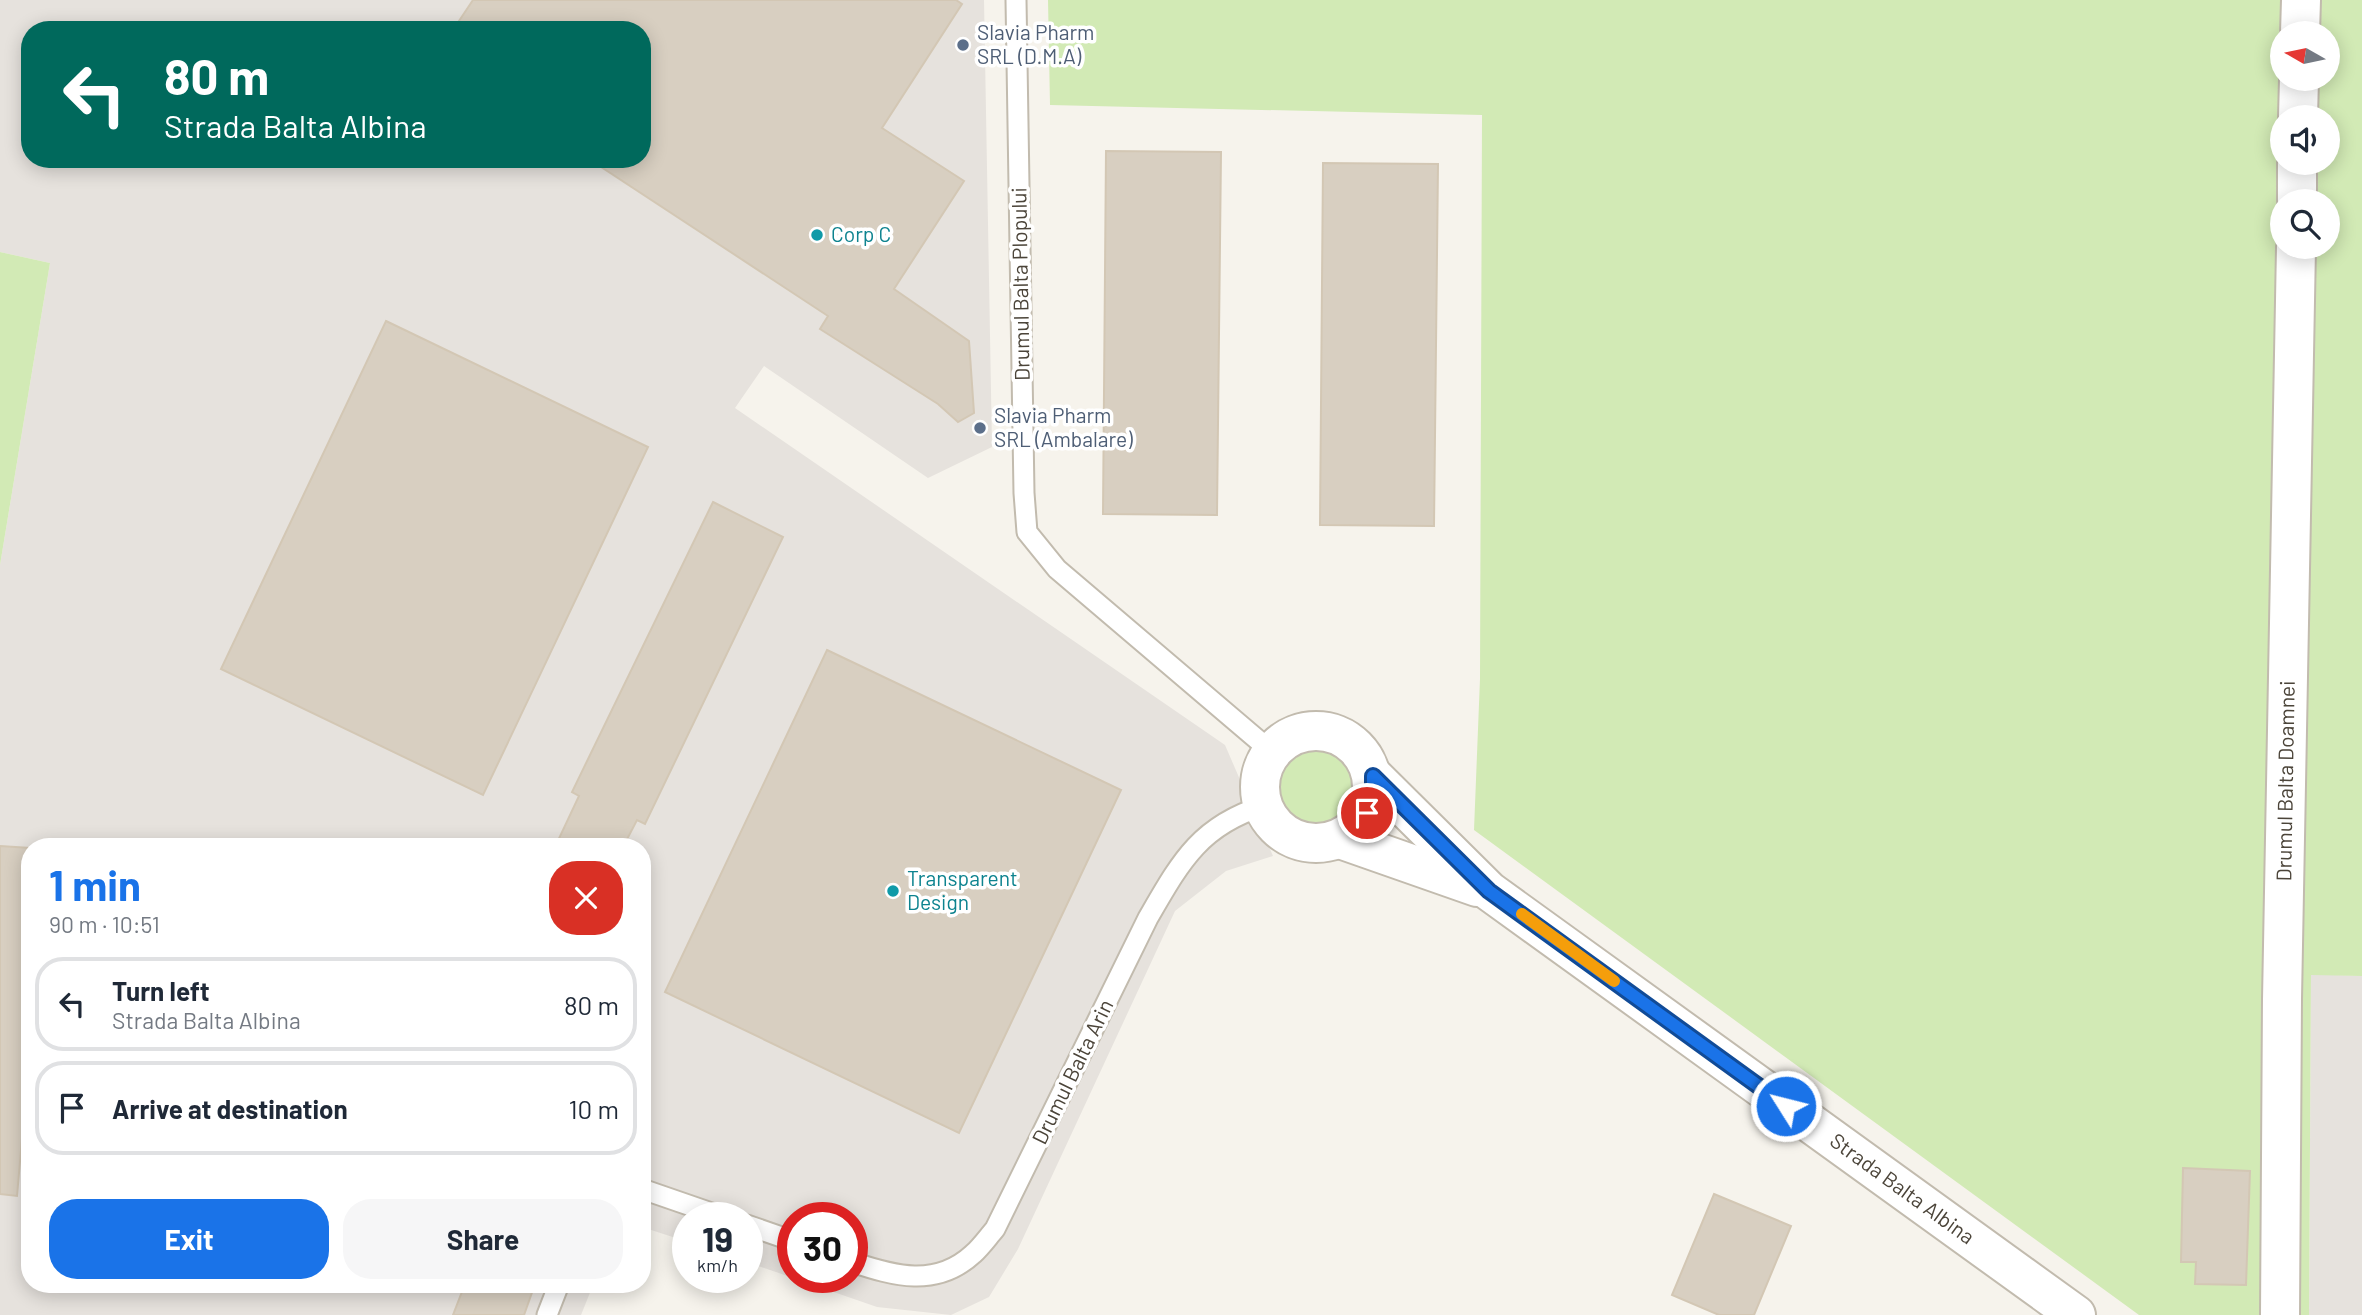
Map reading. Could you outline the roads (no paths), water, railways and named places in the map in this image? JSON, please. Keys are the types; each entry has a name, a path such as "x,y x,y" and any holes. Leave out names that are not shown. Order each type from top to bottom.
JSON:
{"street":[{"path":"2300,21 2301,0"},
{"name":"Drumul Balta Doamnei","path":"2280,1315 2283,971 2296,259"},
{"name":"Strada Balta Albina","path":"1272,752 1285,739 1302,732 1320,730 1338,734 1354,744 1366,759 1373,776 1489,891 2076,1315"},
{"path":"1262,806 1260,779 1272,752"},
{"path":"1340,839 1355,828 1367,813 1373,795 1373,776"},
{"name":"Strada Balta Albina","path":"1262,806 1278,828 1302,842 1321,843 1340,839 1489,891"}],"lane":[{"name":"Drumul Balta Plopului","path":"1016,0 1027,532 1058,569 1272,752"},
{"name":"Drumul Balta Arin","path":"868,1267 892,1275 925,1277 950,1269 972,1255 995,1229 1148,918 1175,870 1215,827 1239,813 1262,806"},
{"path":"651,1192 680,1202"},
{"path":"547,1315 556,1293"}],"place":[{"name":"Slavia Pharm SRL (D.M.A)","path":"963,45"},
{"name":"Corp C","path":"817,235"},
{"name":"Slavia Pharm SRL (Ambalare)","path":"980,428"},
{"name":"Transparent Design","path":"893,891"}]}
